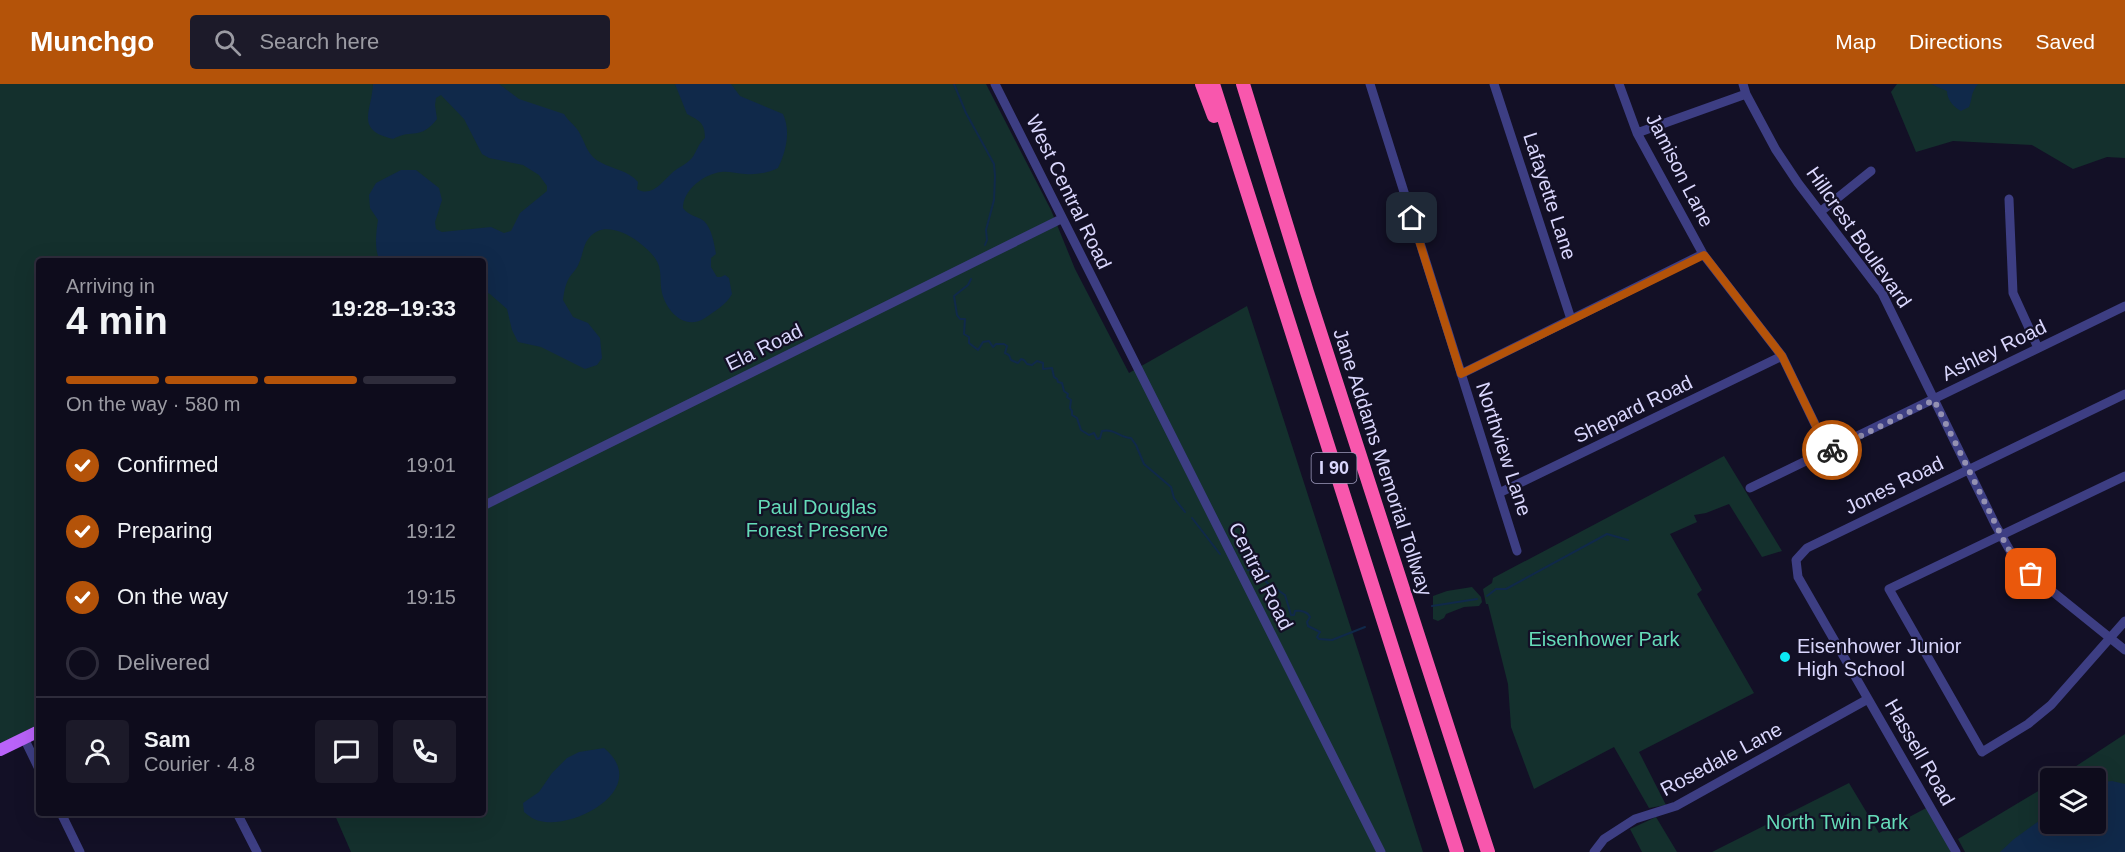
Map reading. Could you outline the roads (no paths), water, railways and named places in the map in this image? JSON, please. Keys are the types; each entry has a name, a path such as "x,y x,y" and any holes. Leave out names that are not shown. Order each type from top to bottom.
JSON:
{"highway":[{"path":"1202,84 1265,249"},
{"name":"I 90","path":"1213,84 1457,852"},
{"name":"Jane Addams Memorial Tollway","path":"1243,84 1304,282 1488,852"}],"main road":[{"path":"0,750 36,732"}],"street":[{"name":"West Central Road","path":"995,84 1110,316"},
{"name":"Northview Lane","path":"1370,84 1517,551"},
{"name":"Lafayette Lane","path":"1494,84 1571,319"},
{"name":"Jamison Lane","path":"1619,84 1637,134 1704,255 1782,356 1828,451"},
{"name":"Hillcrest Boulevard","path":"1743,84 1776,150 1882,293 2001,536 2017,563 2125,650"},
{"path":"1637,134 1746,94"},
{"path":"1820,212 1871,171"},
{"path":"2009,199 2013,293 2038,348"},
{"name":"Ela Road","path":"486,505 1061,219"},
{"path":"1461,374 1704,255"},
{"name":"Ashley Road","path":"1750,488 2125,306"},
{"name":"Central Road","path":"1110,316 1381,852"},
{"name":"Shepard Road","path":"1499,493 1782,356"},
{"name":"Jones Road","path":"1798,577 1796,560 1807,548 2125,394"},
{"path":"2125,476 1889,589 1982,752 2042,714 2060,697 2125,621"},
{"name":"Hassell Road","path":"1798,577 1956,852"},
{"name":"Rosedale Lane","path":"1594,852 1604,839 1628,823 1676,806 1868,699"},
{"path":"24,738 36,763"},
{"path":"62,816 80,852"},
{"path":"239,816 258,852"}],"water":[{"path":"373,84 499,84 519,99 564,114 577,130 592,156 605,165 630,175 638,182 637,189 642,191 657,187 688,162 705,138 701,123 687,114 675,84 731,84 740,96 783,114 787,127 786,141 778,168 758,174 714,173 696,184 684,201 683,208 704,221 709,228 716,254 711,258 711,267 717,277 725,275 729,278 732,294 723,305 705,318 691,322 684,321 673,313 664,300 660,270 655,258 633,238 624,233 605,229 589,238 578,265 568,281 563,300 573,317 588,323 600,338 602,358 597,365 585,369 541,347 518,342 512,330 507,309 486,292 486,258 379,258 376,246 378,220 370,208 369,195 376,183 401,170 416,170 439,188 442,200 435,222 436,229 442,232 491,227 504,233 511,231 520,213 547,191 547,186 539,175 523,165 489,158 482,154 464,119 441,95 436,98 437,119 426,130 393,139 381,135 369,125"},
{"path":"1931,84 1978,84 1969,107 1961,111 1951,102 1947,91"},
{"path":"604,748 616,763 619,778 614,791 603,803 572,819 555,822 538,820 524,812 523,803 539,792 552,773 567,758 579,752"},
{"path":"2106,782 2125,784 2125,852 2000,852 2040,820 2040,834 2106,834"}],"waterway":[{"path":"954,84 966,113 994,164 994,200 986,230 985,245"},
{"path":"971,279 968,285 954,296 957,315 960,319 965,319 964,334 969,337 969,343 978,350 983,342 989,341 993,347 996,344 1004,344 1007,346 1005,353 1011,360 1018,363 1021,359 1032,365 1037,361 1043,363 1043,369 1052,368 1054,377 1062,383 1064,391 1068,394 1067,397 1071,400 1072,415 1077,418 1081,430 1089,435 1094,433 1097,439 1100,438 1102,431 1106,430 1131,438 1144,464 1171,487 1174,498 1185,512"},
{"path":"1192,518 1220,554"},
{"path":"1487,596 1496,589 1506,589 1607,534 1628,540"},
{"path":"1248,570 1269,571 1266,582 1285,595 1291,615 1294,615 1295,611 1309,615 1308,626 1320,632 1317,637 1319,639 1332,640 1365,627"},
{"path":"1432,606 1477,599"}],"place":[{"name":"Eisenhower Junior High School","path":"1785,657"}],"park label":[{"name":"Paul Douglas Forest Preserve","path":"817,518"},
{"name":"Eisenhower Park","path":"1604,639"},
{"name":"North Twin Park","path":"1837,822"}]}
